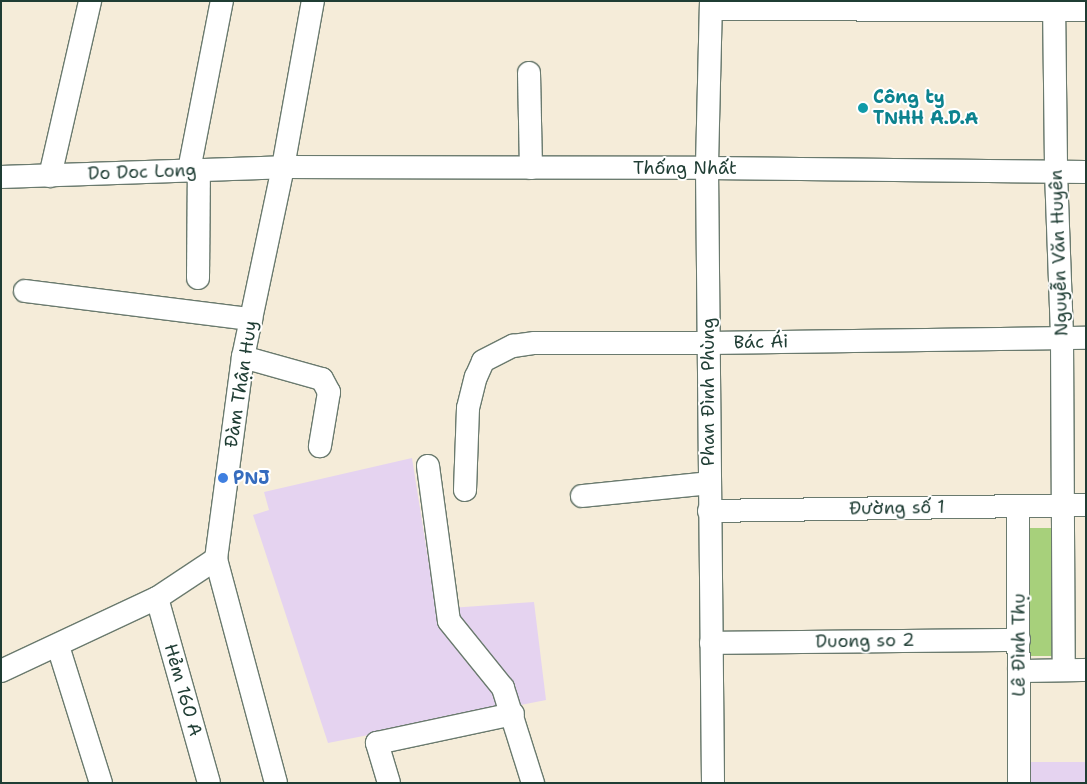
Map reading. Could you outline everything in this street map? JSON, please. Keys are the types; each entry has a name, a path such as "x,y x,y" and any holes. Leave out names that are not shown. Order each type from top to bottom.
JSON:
{"street":[{"path":"50,176 90,1"},
{"path":"198,278 194,170 222,1"},
{"name":"Đàm Thận Huy","path":"216,559 243,357 283,167 314,1"},
{"path":"711,5 1054,6 1086,10"},
{"name":"Phan Đình Phùng","path":"711,5 707,168 713,783"},
{"name":"Nguyễn Văn Huyên","path":"1054,6 1056,172 1062,338 1062,505 1075,670"},
{"path":"529,73 531,168"},
{"name":"Do Doc Long","path":"1,178 283,167"},
{"name":"Thống Nhất","path":"283,167 707,168 1086,172"},
{"path":"25,291 251,319"},
{"name":"Bác Ái","path":"465,490 468,408 483,361 513,346 535,343 708,343 1086,338"},
{"path":"243,357 322,379 329,392 320,446"},
{"path":"428,466 449,620 503,688 513,714 533,783"},
{"path":"582,496 709,483"},
{"name":"Đường số 1","path":"709,511 1086,505"},
{"name":"Lê Đình Thụ","path":"1018,506 1019,783"},
{"path":"1,671 58,646 157,598 216,559 276,783"},
{"name":"Hẻm 160 A","path":"157,598 209,783"},
{"name":"Duong so 2","path":"711,643 1019,640"},
{"path":"58,646 101,783"},
{"path":"1019,671 1075,670"},
{"path":"389,783 377,743 513,714"}],"shaded area":[{"path":"412,458 436,609 534,602 546,700 328,743 253,515 269,510 264,492"},
{"path":"1031,762 1086,762 1086,783 1031,783"}],"green space":[{"path":"1028,528 1052,528 1052,656 1028,656"}],"place":[{"name":"Công ty TNHH A.D.A","path":"863,108"},
{"name":"PNJ","path":"223,478"}]}
